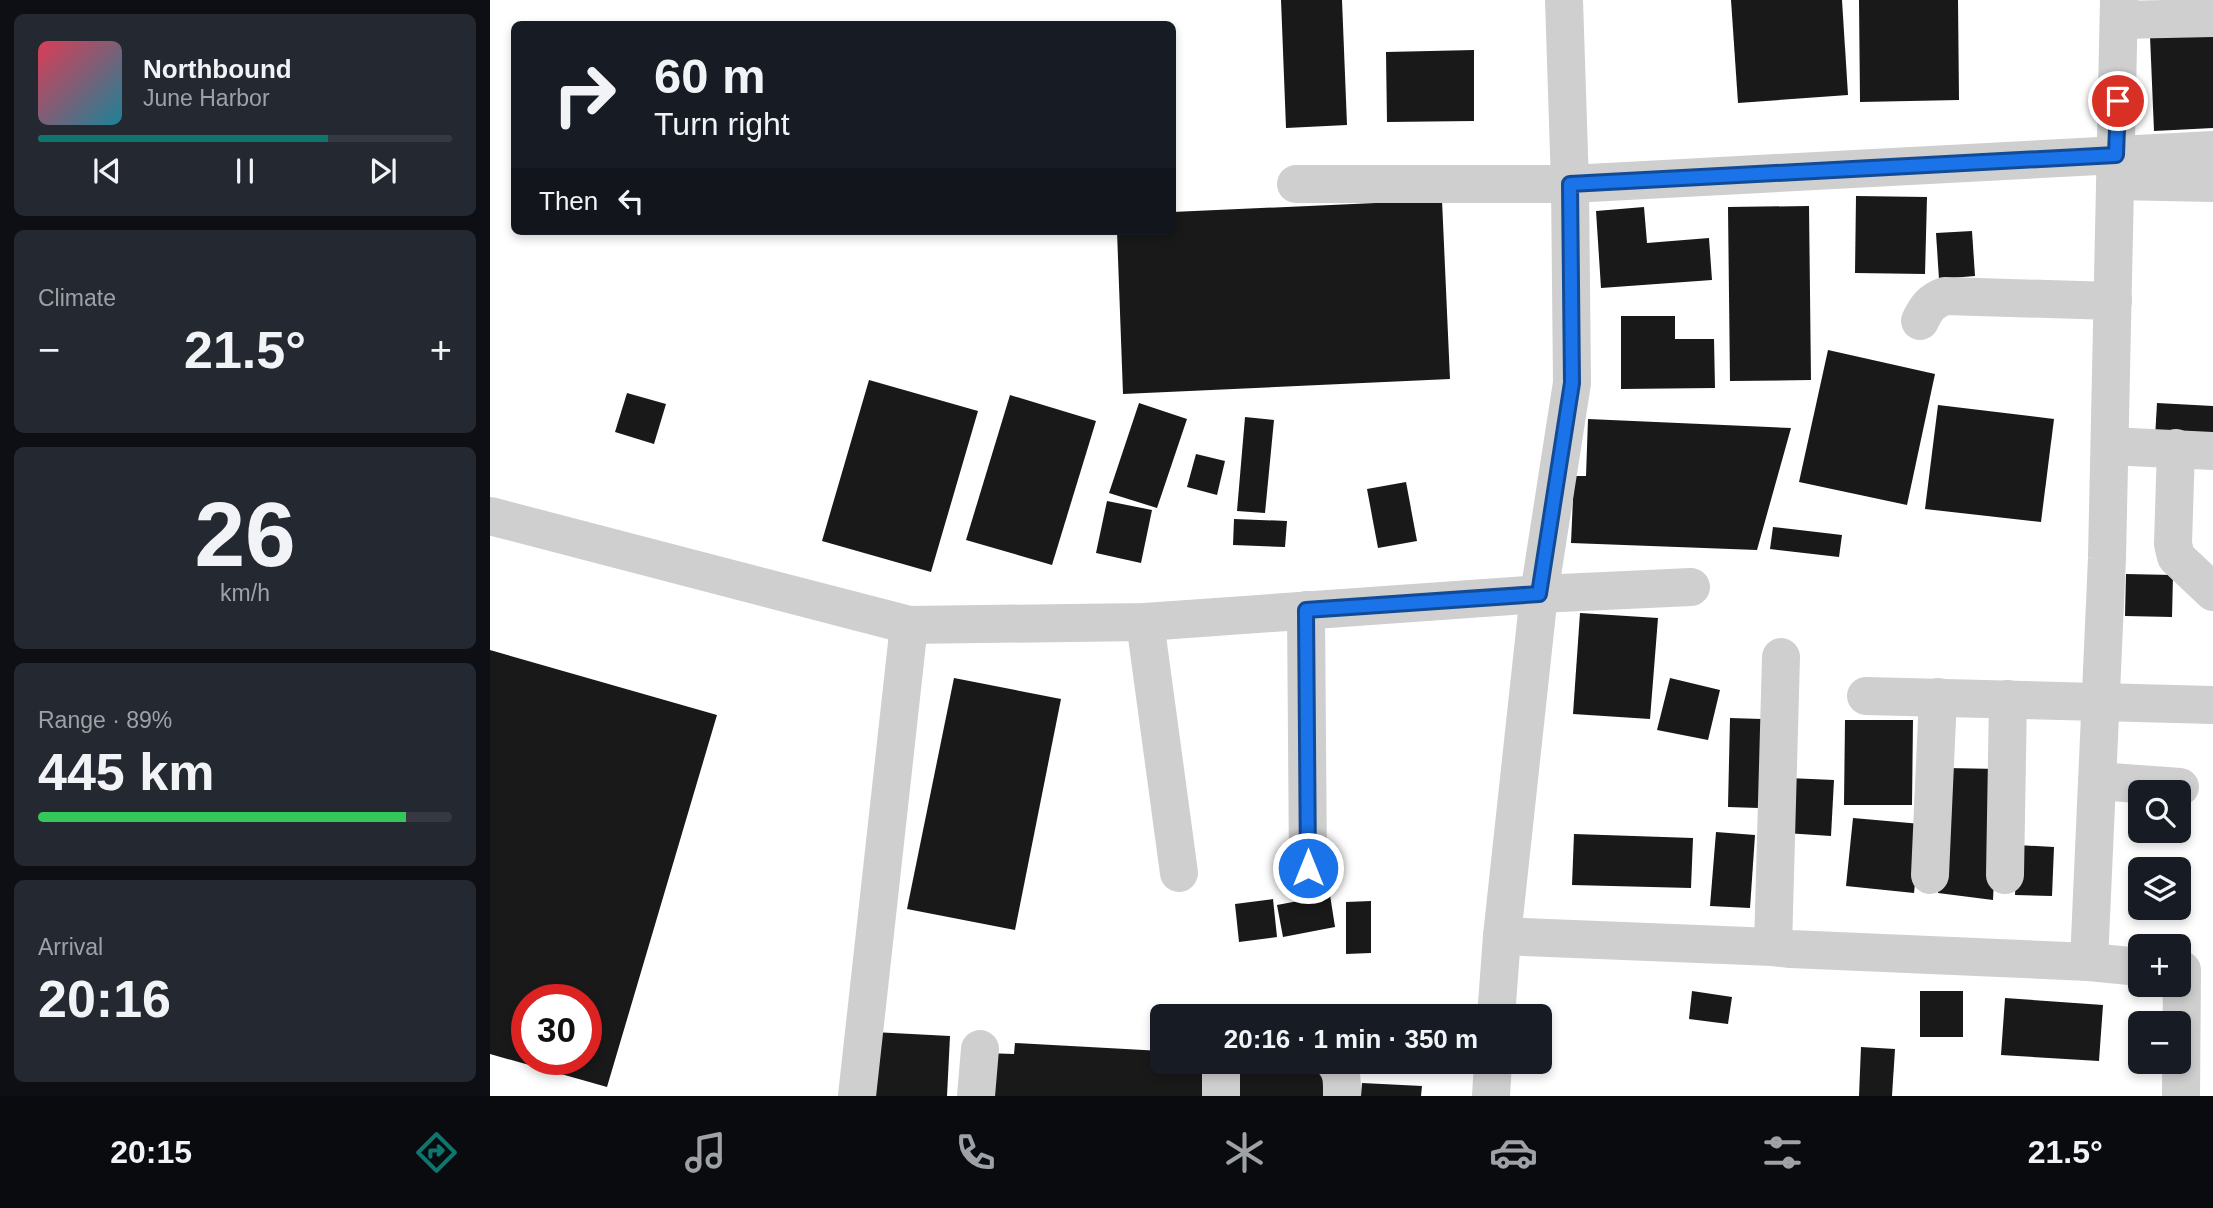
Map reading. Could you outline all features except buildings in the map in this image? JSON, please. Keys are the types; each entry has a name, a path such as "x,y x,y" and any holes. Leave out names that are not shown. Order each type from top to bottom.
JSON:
{"street":[{"path":"1497,1004 1539,594 1572,383 1570,184 1564,0"},
{"path":"2089,962 2110,446 2119,10 2213,18"},
{"path":"1297,184 1570,184 2116,168 2213,150"},
{"path":"2116,168 2213,183"},
{"path":"1920,321 1926,308 1945,296 2113,301"},
{"path":"2110,446 2213,451"},
{"path":"2176,448 2173,544 2176,557 2213,592"},
{"path":"490,516 909,625 1145,622 1539,594 1692,587"},
{"path":"1306,610 1308,868"},
{"path":"1145,622 1179,873"},
{"path":"857,1096 909,625"},
{"path":"1773,947 1781,657"},
{"path":"1866,696 2213,705"},
{"path":"1930,875 1938,697"},
{"path":"2005,875 2008,699"},
{"path":"2097,781 2128,783"},
{"path":"1502,936 2128,966"},
{"path":"2181,1096 2189,997"},
{"path":"976,1096 980,1049"},
{"path":"1221,1096 1222,1074"},
{"path":"1341,1074 1342,1096"},
{"path":"1491,1096 1492,1074"}],"route":[{"path":"1308,868 1306,610 1539,594 1572,383 1570,184 2116,155 2118,101"}]}
